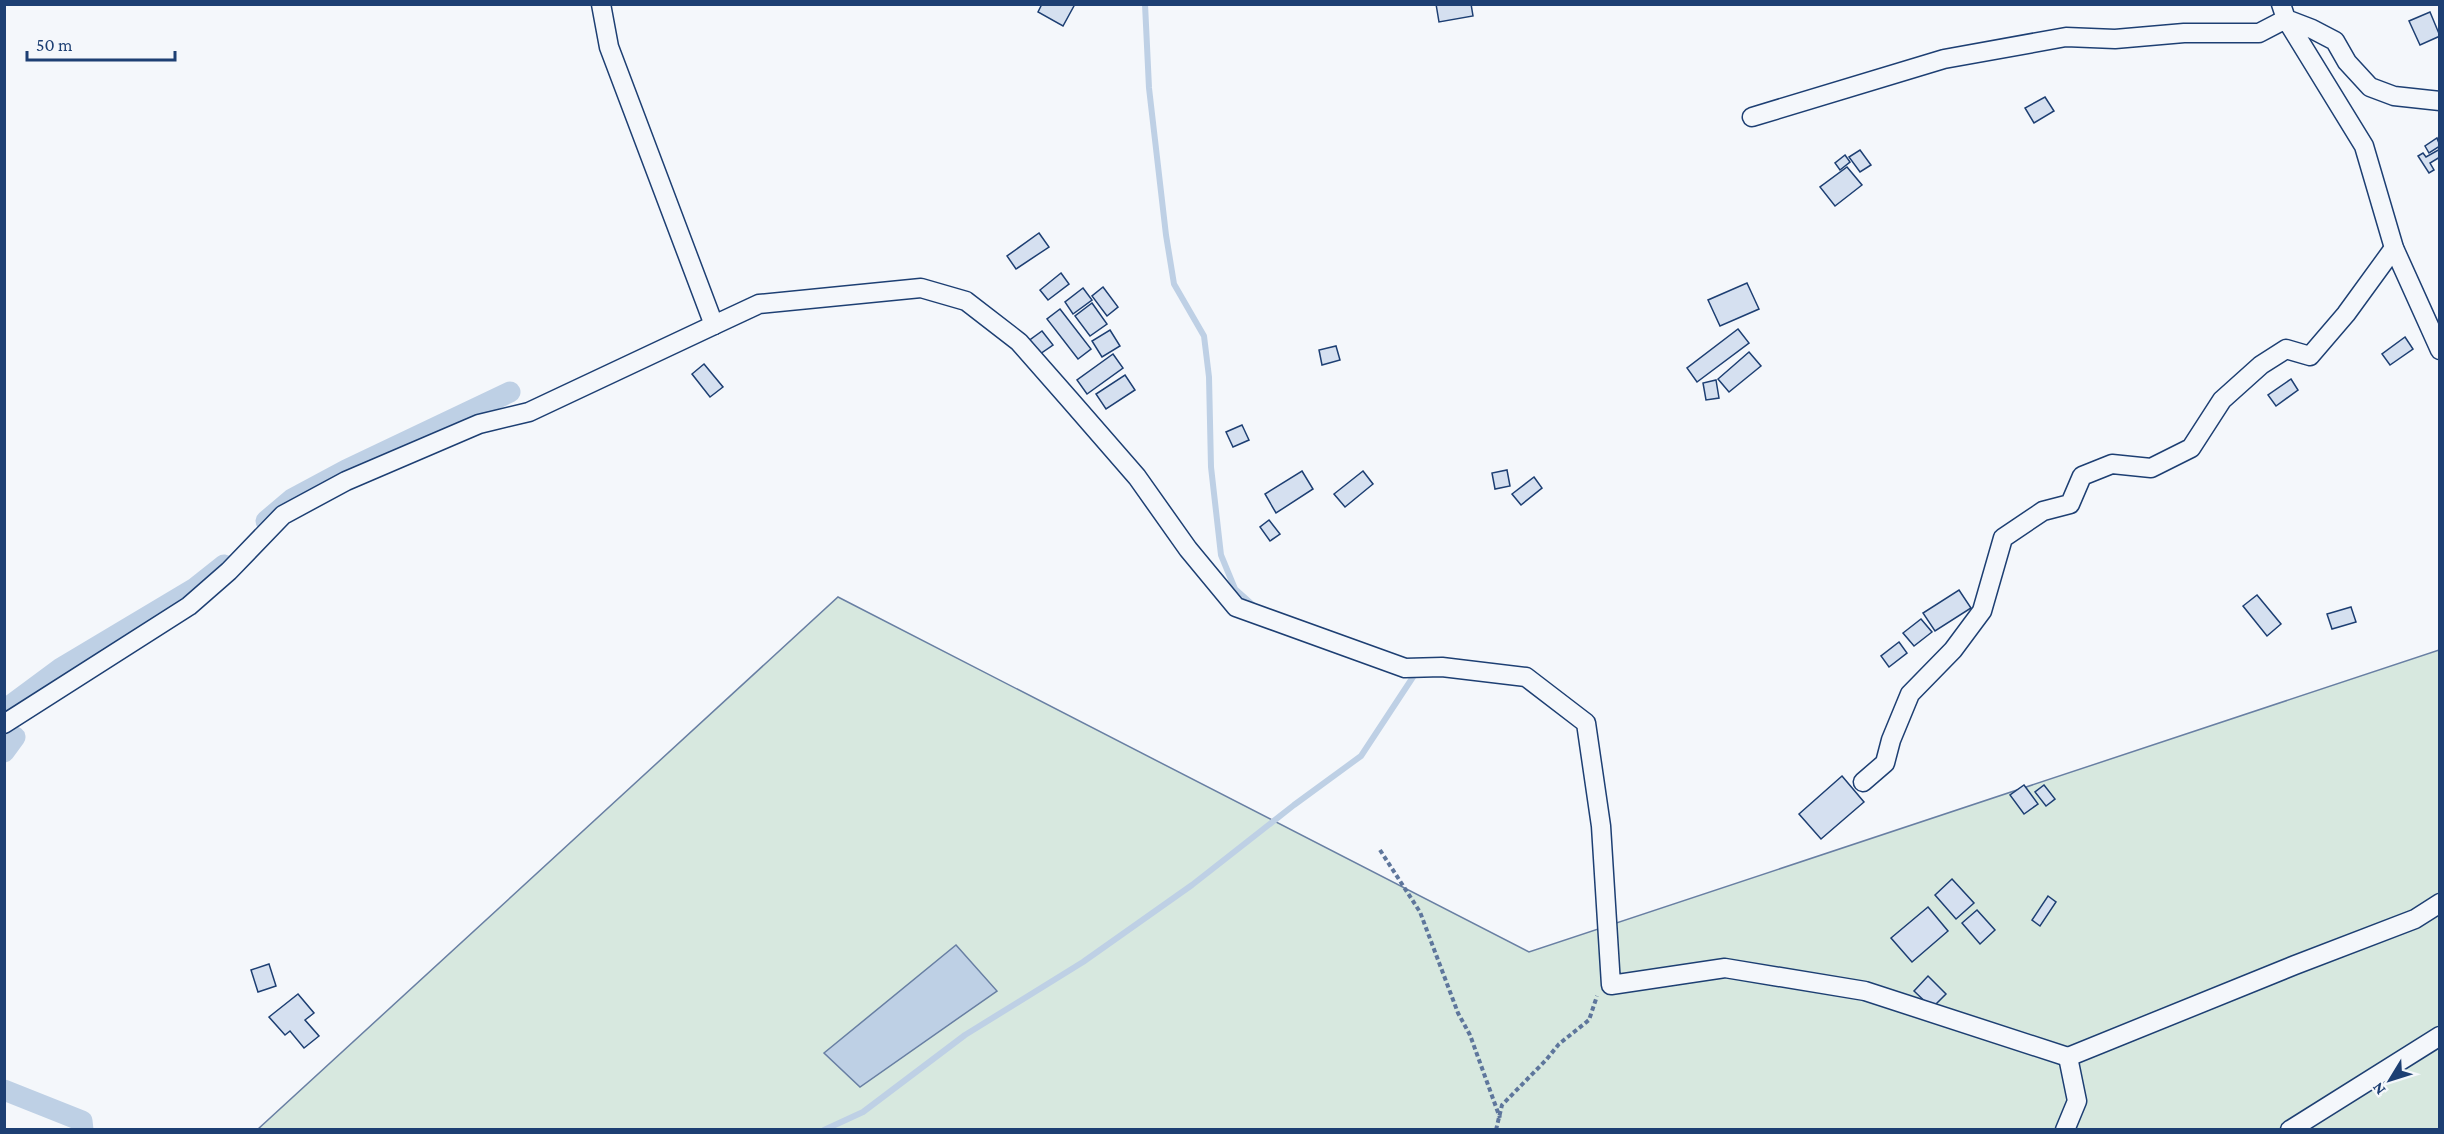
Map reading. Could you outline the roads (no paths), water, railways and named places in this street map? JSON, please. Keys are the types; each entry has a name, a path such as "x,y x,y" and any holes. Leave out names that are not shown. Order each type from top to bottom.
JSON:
{"street":[{"path":"601,4 609,47 714,325"},
{"path":"2284,12 2335,40 2347,62 2370,87 2394,96 2439,101"},
{"path":"1752,117 1944,59 2066,37 2115,39 2184,33 2259,33 2284,12"},
{"path":"2284,12 2364,146 2394,248 2439,350"},
{"path":"1863,782 1885,763 1891,740 1910,694 1953,650 1982,611 2003,538 2043,511 2070,504 2082,476 2112,464 2151,468 2191,448 2222,400 2261,365 2286,349 2310,357 2346,314 2394,248"},
{"path":"4,724 189,606 229,570 283,515 346,481 479,424 530,412 759,304 921,288 966,301 1026,351 1137,477 1188,549 1236,607 1405,668 1442,668 1526,677 1586,723 1601,826 1611,985 1725,968 1865,991 2068,1057 2415,919 2439,903"},
{"path":"2290,1130 2439,1036"},
{"path":"2065,1130 2077,1101 2068,1057"}],"water":[{"path":"956,945 997,991 860,1087 824,1053"}],"waterway":[{"path":"1145,4 1149,88 1174,284 1204,336 1209,377 1211,467 1221,555 1235,589 1254,606"},
{"path":"266,521 292,499 346,470 510,392"},
{"path":"7,708 61,668 195,588 224,565"},
{"path":"824,1130 863,1112 965,1035 1083,962 1192,885 1361,756 1413,677"},
{"path":"4,752 15,737"},
{"path":"4,1090 82,1121 83,1130"}]}
